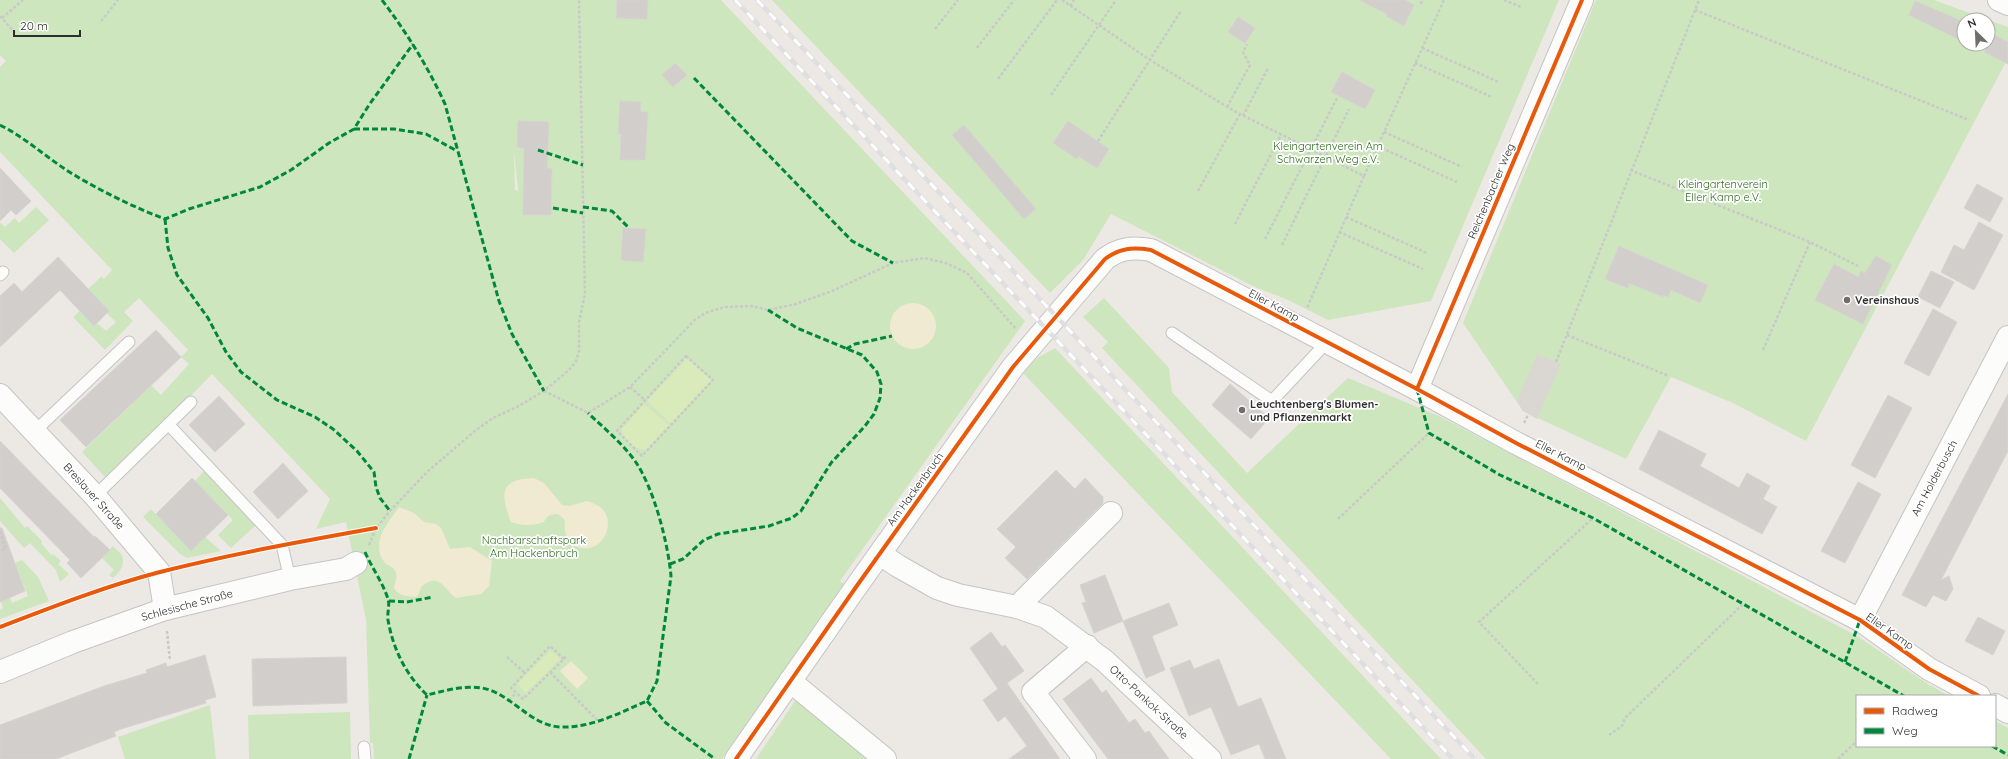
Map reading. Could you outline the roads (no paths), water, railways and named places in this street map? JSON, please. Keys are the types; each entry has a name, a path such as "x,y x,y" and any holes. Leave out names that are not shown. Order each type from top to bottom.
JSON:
{"street":[{"name":"Reichenbacher Weg","path":"1417,389 1582,0"},
{"path":"1999,0 2008,4"},
{"name":"Eller Kamp","path":"1127,248 1151,250 1516,442 1860,620 1929,669 1977,695"},
{"name":"Am Hackenbruch","path":"736,759 1013,367 1030,345 1105,259 1117,251 1127,248"},
{"name":"Am Holderbusch","path":"1860,620 2008,336"},
{"name":"Breslauer Straße","path":"0,395 95,496 159,572 165,609"},
{"path":"1017,607 1111,513"},
{"name":"Otto-Pankok-Straße","path":"880,554 937,588 958,595 1017,607 1046,617 1086,646 1210,759"},
{"name":"Schlesische Straße","path":"0,672 73,642 165,609 290,579 346,569 356,563"},
{"path":"1085,759 1033,692 1086,646"},
{"path":"790,681 885,759"},
{"path":"1996,705 2008,712"}],"lane":[{"path":"1172,333 1272,401 1327,342"},
{"path":"35,431 129,342"},
{"path":"95,496 191,402"},
{"path":"168,424 282,545 290,579"},
{"path":"364,747 365,759"}],"railway":[{"path":"735,0 1453,759"},
{"path":"757,0 1475,759"}],"place":[{"name":"Vereinshaus","path":"1847,300"},
{"name":"Leuchtenberg's Blumen- und Pflanzenmarkt","path":"1242,410"}],"park label":[{"name":"Kleingartenverein Am Schwarzen Weg e.V.","path":"1328,152"},
{"name":"Kleingartenverein Eller Kamp e.V.","path":"1723,190"},
{"name":"Nachbarschaftspark Am Hackenbruch","path":"534,546"}]}
